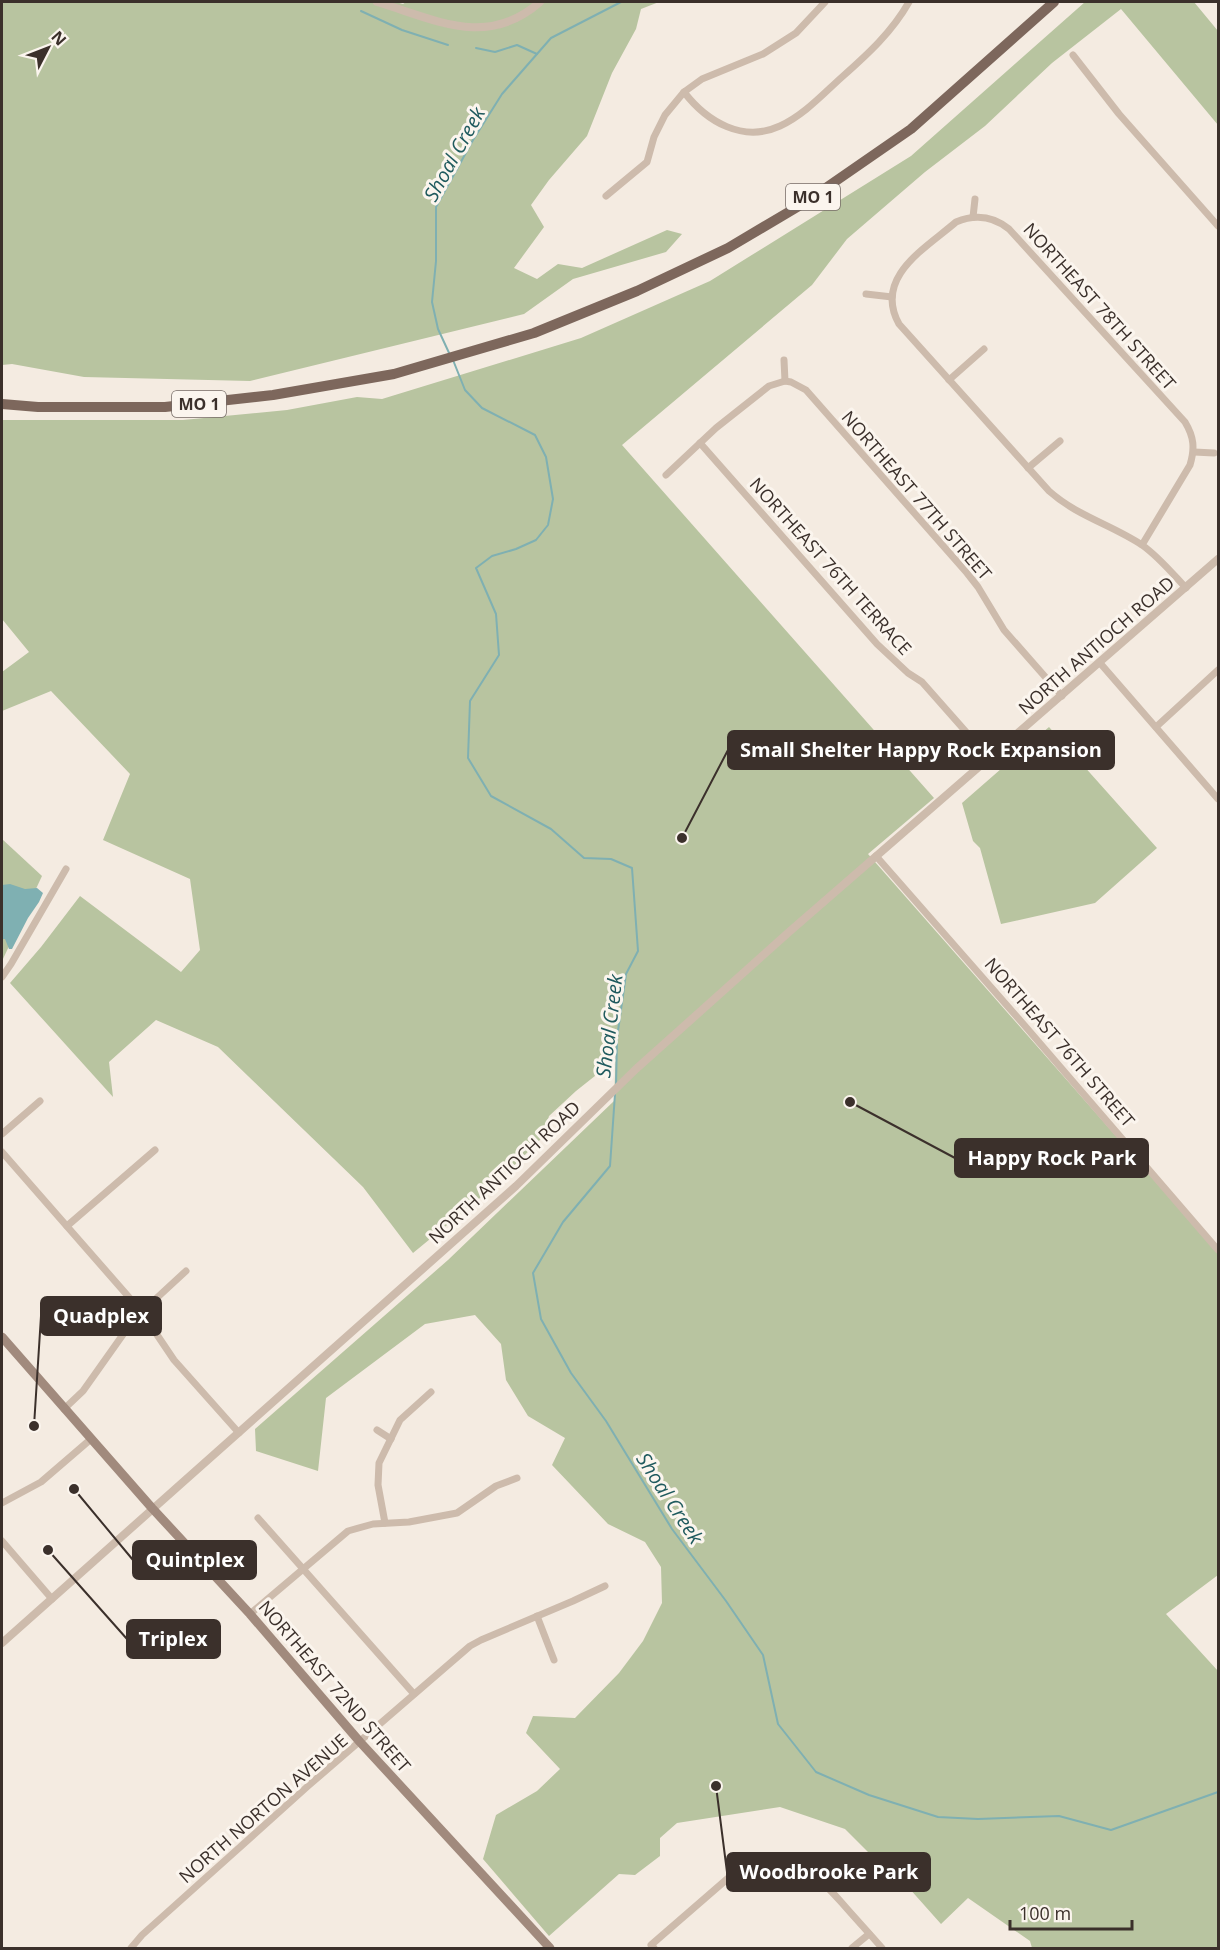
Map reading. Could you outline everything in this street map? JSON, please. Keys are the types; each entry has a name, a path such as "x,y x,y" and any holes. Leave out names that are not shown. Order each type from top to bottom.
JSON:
{"main road":[{"name":"MO 1","path":"2,404 38,407 165,407 273,395 394,374 534,333 637,291 728,248 804,203 911,129 1054,2"},
{"name":"NORTHEAST 72ND STREET","path":"2,1337 152,1508 250,1614 360,1742 550,1948"}],"street":[{"path":"377,2 453,27 476,27 504,22 525,13 540,2"},
{"path":"606,196 647,162 654,137 665,115 684,92 702,79 763,54 796,33 825,2"},
{"path":"684,92 706,116 727,127 754,132 781,126 808,107 880,43 909,2"},
{"path":"1073,55 1119,114 1218,226"},
{"path":"975,200 973,217 956,222 902,270 896,280 892,297 894,313 899,324 1060,501 1078,513 1142,545 1156,555 1186,588"},
{"name":"NORTHEAST 78TH STREET","path":"973,217 995,220 1009,229 1185,422 1193,441 1194,452"},
{"path":"866,294 892,297"},
{"path":"949,380 984,349"},
{"path":"666,475 716,428 769,386 785,381 784,360"},
{"name":"NORTHEAST 77TH STREET","path":"785,381 796,383 806,390 967,573 1004,630 1062,696"},
{"path":"1028,468 1060,441"},
{"name":"NORTHEAST 76TH TERRACE","path":"700,443 877,644 908,673 922,682 990,759"},
{"path":"1142,545 1190,465 1194,452 1214,453"},
{"name":"NORTH ANTIOCH ROAD","path":"2,1642 516,1186 636,1069 876,856 1218,559"},
{"path":"1100,663 1218,799"},
{"path":"1156,727 1218,670"},
{"name":"NORTHEAST 76TH STREET","path":"876,856 1218,1250"},
{"path":"2,977 66,870"},
{"path":"2,1134 40,1101"},
{"path":"67,1226 154,1150"},
{"path":"2,1152 141,1311 174,1360 239,1433"},
{"path":"64,1409 83,1391 141,1311 186,1271"},
{"path":"385,1523 378,1485 379,1463 400,1420 431,1392"},
{"path":"377,1430 391,1439"},
{"path":"2,1503 41,1482 91,1439"},
{"path":"250,1614 348,1531 373,1524 409,1522 457,1513 496,1486 517,1478"},
{"path":"258,1518 414,1694"},
{"path":"2,1541 52,1599"},
{"name":"NORTH NORTON AVENUE","path":"131,1948 142,1935 470,1646 604,1586"},
{"path":"537,1617 554,1660"},
{"path":"653,1947 734,1873 747,1866 768,1860 796,1864 814,1874 882,1948"},
{"path":"852,1948 869,1934"}],"green space":[{"path":"2,2 396,2 403,4 406,2 659,2 641,9 636,29 612,73 587,136 531,205 544,227 514,268 537,279 558,264 582,268 667,230 682,234 666,252 573,279 524,314 250,381 84,377 12,364 2,365"},
{"path":"1085,2 1194,2 1218,31 1218,125 1121,9 1052,63 985,126 925,172 847,239 812,285 622,445 934,798 868,854 1218,1252 1218,1575 1166,1614 1218,1671 1218,1948 1032,1948 1030,1941 968,1898 941,1924 892,1869 885,1869 845,1829 780,1807 677,1823 660,1838 660,1856 635,1875 619,1874 549,1936 483,1859 496,1815 537,1791 560,1769 526,1733 533,1716 575,1718 619,1673 643,1641 662,1603 661,1567 645,1542 608,1524 552,1465 565,1438 528,1416 506,1380 501,1344 475,1315 425,1324 326,1398 318,1471 256,1451 255,1429 448,1260 614,1101 616,1050 606,1060 605,1068 549,1116 543,1137 486,1193 413,1253 363,1187 218,1047 156,1020 109,1062 113,1097 10,983 80,896 181,972 200,950 190,879 103,840 130,774 51,691 2,711 2,672 29,652 2,619 2,420 183,420 287,410 357,397 382,399 581,338 710,281 911,156"},
{"path":"1049,727 1157,848 1095,903 1001,924 980,848 973,841 962,803"},
{"path":"2,839 42,876 2,961"}],"water":[{"path":"10,884 25,889 37,888 43,893 12,949 9,949 5,939 2,939 2,885"}],"waterway":[{"name":"Shoal Creek","path":"450,355 438,329 432,302 436,261 436,207 473,140 502,94 551,38 621,2"},
{"path":"361,11 402,30 448,45"},
{"path":"476,48 495,52 517,45 537,54"},
{"name":"Shoal Creek","path":"453,360 465,390 482,408 535,435 546,457 553,499 548,525 536,540 492,556 476,568 496,614 499,655 470,701 468,758 491,796 551,829 584,858 611,859 632,868 638,951 626,974 617,1038 616,1086"},
{"name":"Shoal Creek","path":"615,1094 610,1166 563,1222 533,1273 541,1319 571,1373 606,1421 672,1529 763,1655 778,1724 816,1772 869,1795 938,1817 978,1819 1059,1816 1111,1830 1218,1792"}],"place":[{"name":"Small Shelter Happy Rock Expansion","path":"682,838"},
{"name":"Happy Rock Park","path":"850,1102"},
{"name":"Quadplex","path":"34,1426"},
{"name":"Quintplex","path":"74,1489"},
{"name":"Triplex","path":"48,1550"},
{"name":"Woodbrooke Park","path":"716,1786"}]}
